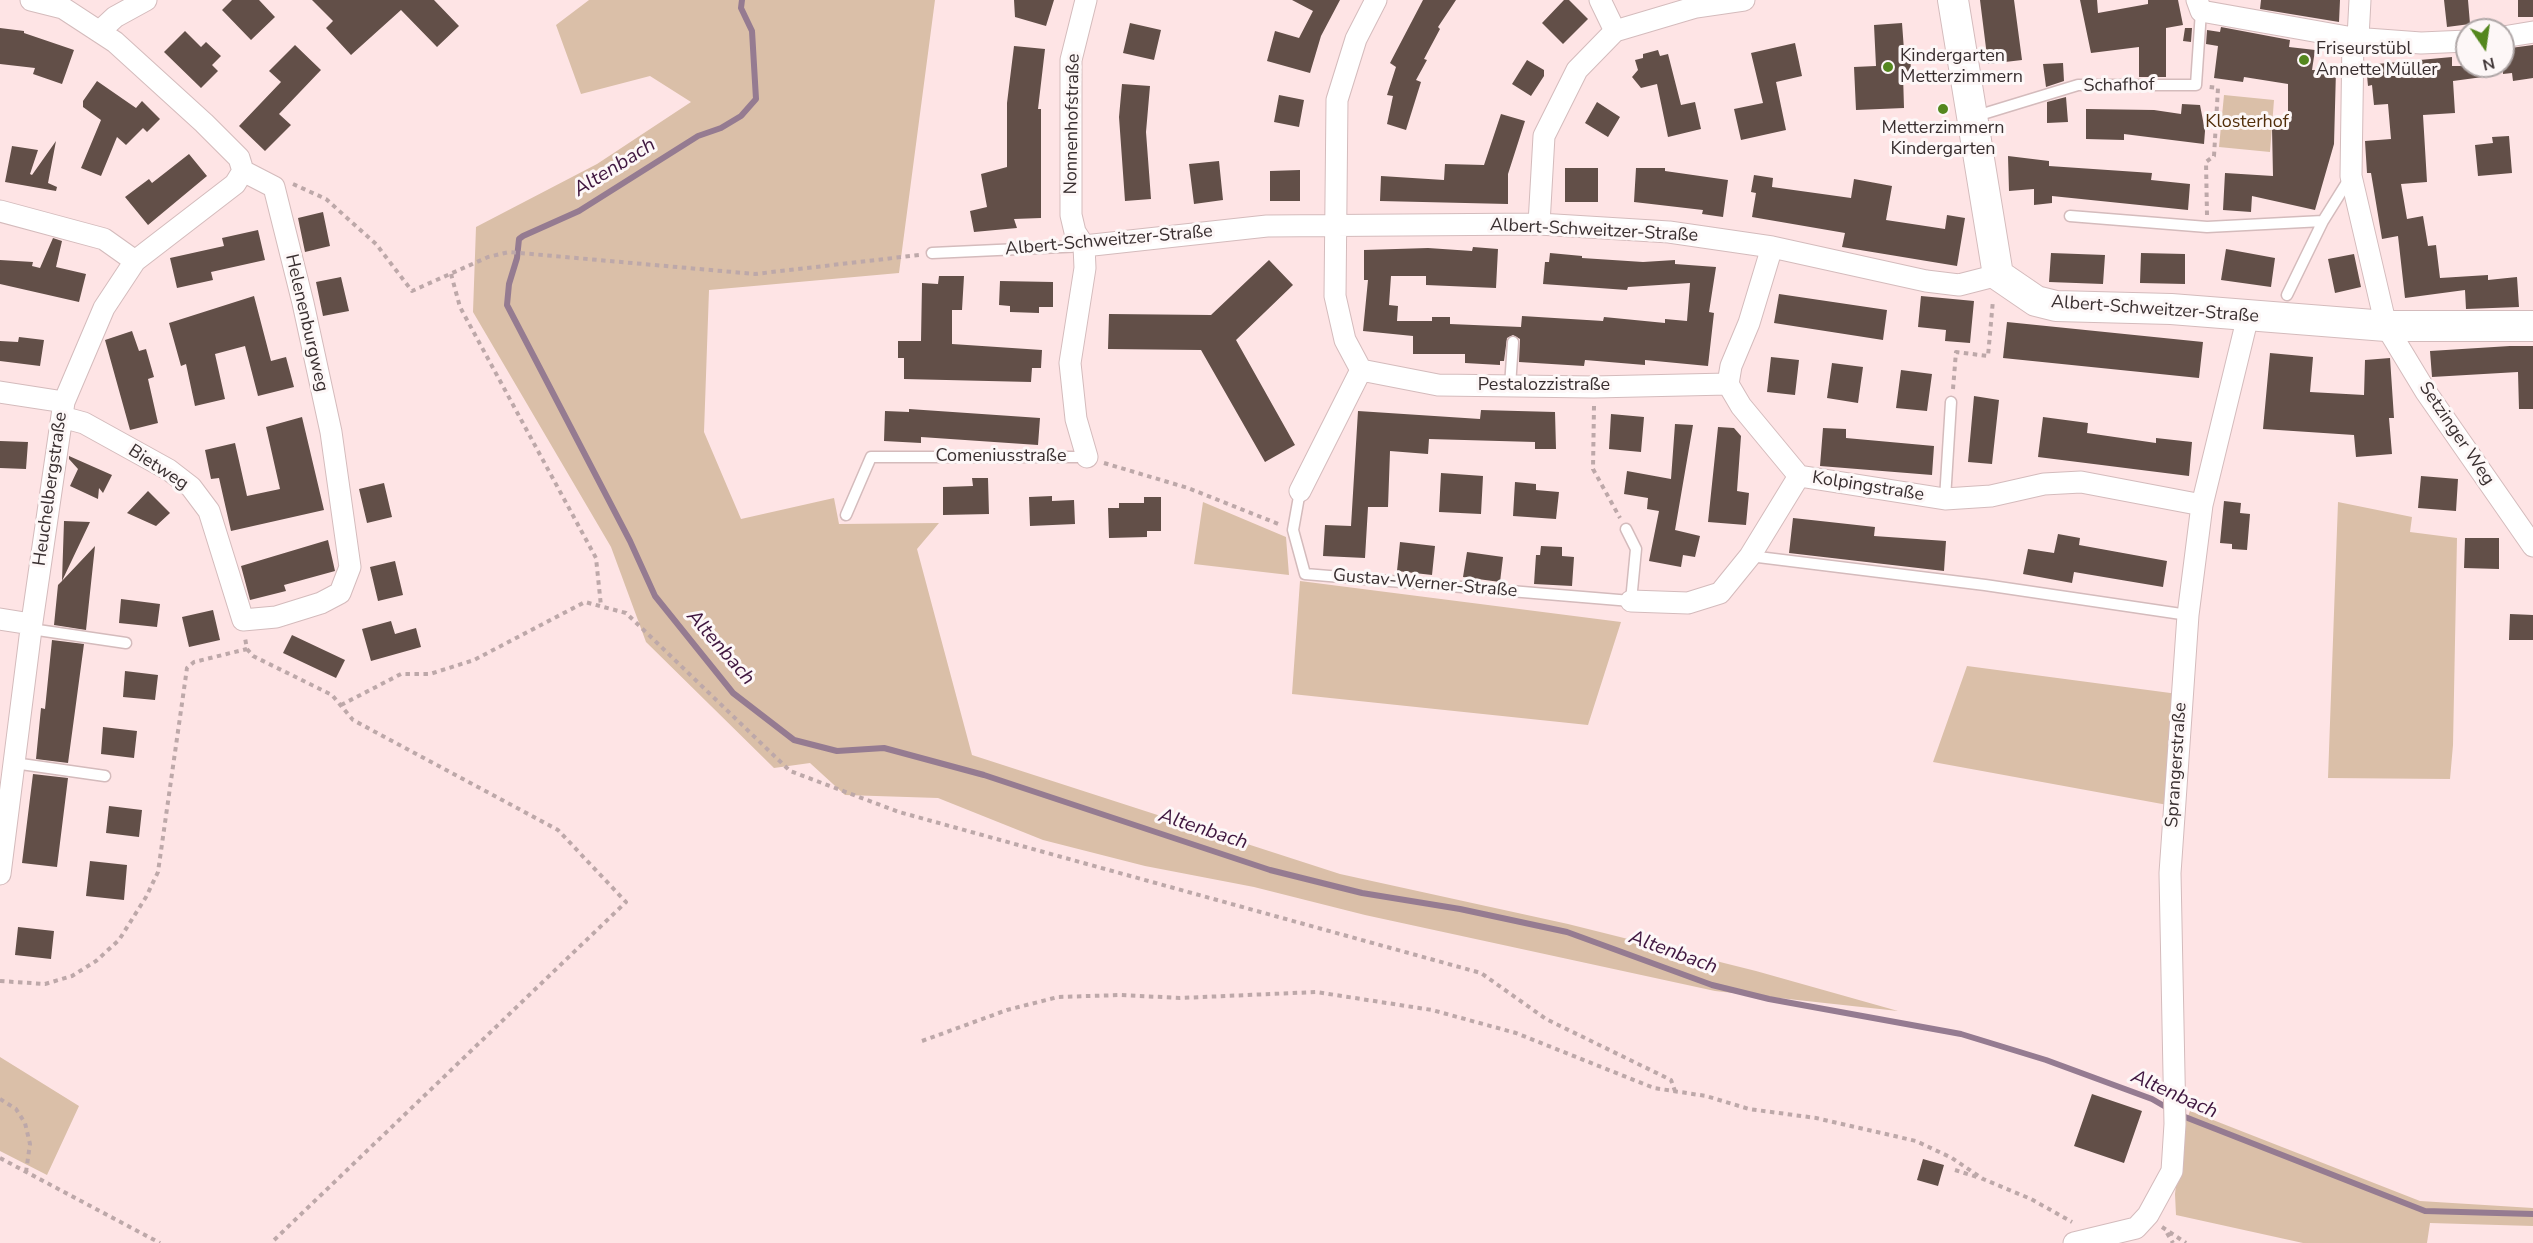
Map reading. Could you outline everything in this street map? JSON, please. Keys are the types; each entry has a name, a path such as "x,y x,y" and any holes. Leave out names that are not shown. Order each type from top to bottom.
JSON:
{"main road":[{"path":"1953,0 1996,287"},
{"name":"Albert-Schweitzer-Straße","path":"1996,287 2056,306 2121,306 2386,326 2533,326"}],"street":[{"path":"31,0 63,8 100,31 204,123 239,158 243,171"},
{"path":"100,31 115,17 146,0"},
{"name":"Nonnenhofstraße","path":"1084,246 1075,232 1071,215 1071,60 1086,0"},
{"path":"1300,491 1361,370 1346,340 1335,296 1336,100 1356,39 1376,0"},
{"path":"1600,0 1616,31"},
{"path":"1539,224 1544,136 1577,69 1616,31 1696,7 1744,0"},
{"name":"Setzinger Weg","path":"2360,0 2356,38 2351,176 2386,326 2426,392 2532,542"},
{"path":"2199,5 2356,38 2421,43 2455,42"},
{"path":"2515,35 2533,32"},
{"name":"Heuchelbergstraße","path":"0,874 31,627 63,409 104,308 135,261 235,184 243,171"},
{"name":"Helenenburgweg","path":"243,171 274,187 331,432 350,567 340,593 321,603 276,617 243,620"},
{"path":"0,211 104,239 135,261"},
{"name":"Albert-Schweitzer-Straße","path":"1084,246 1266,226 1539,224 1669,232 1772,247 1937,282 1996,287"},
{"name":"Comeniusstraße","path":"1084,246 1085,268 1070,363 1076,419 1087,457"},
{"path":"1728,384 1731,366 1749,323 1772,247"},
{"name":"Sprangerstraße","path":"2148,1215 2172,1171 2175,1124 2170,873 2188,615 2202,506 2248,316"},
{"name":"Pestalozzistraße","path":"1361,370 1438,385 1594,387 1728,384"},
{"name":"Kolpingstraße","path":"1728,384 1741,406 1799,476 1945,499 1991,496 2044,484 2080,482 2202,506"},
{"name":"Bietweg","path":"0,392 63,409 169,470 191,487 209,511 243,620"},
{"name":"Gustav-Werner-Straße","path":"1631,601 1688,603 1720,593 1750,556 1799,476"},
{"path":"0,619 31,627"},
{"path":"2074,1243 2136,1228 2148,1215"}],"lane":[{"path":"2196,86 2199,5"},
{"name":"Schafhof","path":"1972,117 2078,85 2196,86"},
{"path":"2287,295 2323,221 2351,176"},
{"path":"2070,216 2207,227 2323,221"},
{"name":"Albert-Schweitzer-Straße","path":"932,254 1084,246"},
{"path":"1510,386 1513,342"},
{"name":"Kolpingstraße","path":"1945,499 1951,402"},
{"name":"Comeniusstraße","path":"846,514 871,457 1087,457"},
{"name":"Gustav-Werner-Straße","path":"1300,491 1293,530 1305,574 1631,601"},
{"path":"1626,529 1636,549 1631,601"},
{"path":"1750,556 1985,585 2188,615"},
{"path":"31,627 126,643"},
{"path":"14,763 105,776"}],"path":[{"path":"2196,86 2218,88 2214,156 2206,162 2207,227"},
{"path":"289,185 291,183 326,200 376,244 412,291 488,257 509,252 746,274 932,254"},
{"path":"451,273 460,308 596,558 602,606"},
{"path":"1954,385 1956,352 1988,356 1996,287"},
{"path":"1594,387 1593,469 1626,529"},
{"path":"1087,457 1188,488 1293,530"},
{"path":"341,705 401,674 430,674 474,660 585,602 602,606 626,613 790,771 899,812 1481,973 1546,1019 1671,1080 1675,1091"},
{"path":"243,620 247,649 253,656 332,695 353,720 558,830 627,902 272,1243"},
{"path":"0,981 45,984 72,976 96,961 119,940 146,897 158,872 187,668 194,662 247,649"},
{"path":"922,1041 1007,1010 1058,997 1121,995 1180,998 1316,992 1432,1010 1516,1033 1654,1088 1706,1096 1749,1109 1816,1118 1916,1141 1952,1158 1983,1179"},
{"path":"0,1099 16,1109 25,1123 30,1144 26,1172"},
{"path":"0,1158 160,1243"},
{"path":"1955,1170 2031,1199 2098,1238"},
{"path":"2148,1215 2165,1230 2186,1243"},
{"path":"2165,1230 2173,1243"}],"green space":[{"path":"589,0 935,0 899,273 709,290 704,432 741,519 834,498 839,524 939,523 917,549 972,755 1340,874 1568,924 1756,971 1898,1011 1715,991 1365,915 1254,887 1145,866 1043,840 938,798 845,795 810,763 774,768 646,642 611,547 473,312 476,227 597,164 691,102 650,76 581,94 556,25"},
{"name":"Klosterhof","path":"2224,95 2274,100 2270,152 2219,147"},
{"path":"1203,502 1286,537 1289,575 1194,564"},
{"path":"2338,502 2412,517 2410,532 2457,538 2453,745 2450,779 2328,778"},
{"path":"1300,581 1621,622 1588,725 1292,694"},
{"path":"1967,666 2193,696 2184,808 1933,762"},
{"path":"0,1057 79,1106 47,1175 0,1151"},
{"path":"2190,1111 2420,1201 2533,1208 2533,1226 2430,1223 2427,1243 2303,1243 2176,1215 2175,1194 2182,1132"}],"building":[{"path":"232,0 259,0 275,17 251,40 222,10"},
{"path":"312,0 434,0 459,26 437,47 401,10 351,55 326,28 333,21"},
{"path":"1014,0 1054,0 1046,26 1015,17"},
{"path":"1292,0 1340,0 1321,36 1310,73 1267,61 1275,31 1299,38 1313,11"},
{"path":"1423,0 1456,0 1438,27 1440,29 1424,59 1427,60 1416,80 1421,82 1406,130 1387,124 1393,96 1387,95 1396,67 1390,63"},
{"path":"1564,0 1569,0 1588,19 1563,44 1542,23"},
{"path":"1980,0 2014,0 2022,60 1988,64"},
{"path":"2080,0 2097,0 2098,13 2148,4 2148,0 2178,0 2183,25 2166,28 2166,77 2139,77 2139,47 2091,53"},
{"path":"2261,0 2340,0 2339,22 2260,9"},
{"path":"2444,0 2468,0 2470,18 2455,18 2455,26 2447,27"},
{"path":"2518,0 2533,0 2533,17 2518,17"},
{"path":"1130,23 1161,30 1154,60 1123,53"},
{"name":"Kindergarten Metterzimmern","path":"1902,23 1904,50 1910,49 1911,73 1903,74 1904,108 1856,110 1854,67 1876,66 1874,25"},
{"path":"2221,27 2290,40 2289,47 2315,50 2312,70 2336,70 2334,144 2315,210 2252,196 2251,212 2223,210 2225,173 2273,176 2272,128 2288,128 2288,84 2244,77 2243,82 2214,78 2218,46 2206,44 2207,30 2220,32"},
{"path":"0,28 24,31 24,33 74,50 62,84 33,74 35,68 0,64"},
{"path":"2185,28 2192,28 2191,42 2183,41"},
{"path":"185,31 201,47 206,42 221,56 212,65 218,71 201,88 164,52"},
{"path":"1795,43 1802,76 1776,82 1786,130 1741,140 1734,109 1763,103 1751,53"},
{"path":"295,45 321,70 279,114 291,125 265,151 239,126 281,82 269,71"},
{"path":"2533,45 2533,78 2513,81 2513,78 2515,78 2515,47"},
{"path":"1014,46 1045,49 1038,109 1041,109 1041,218 1014,219 1017,228 974,232 970,211 987,207 981,174 1007,167 1007,103"},
{"path":"1658,50 1660,56 1668,54 1681,105 1695,102 1701,129 1668,137 1657,84 1641,88 1632,77 1638,70 1635,60 1643,58 1643,54"},
{"path":"2452,57 2455,78 2475,78 2453,81 2455,113 2423,115 2427,182 2401,184 2407,219 2423,216 2428,246 2436,245 2440,278 2488,275 2488,280 2517,277 2519,307 2466,309 2465,290 2405,298 2398,236 2382,239 2371,173 2367,173 2365,141 2391,139 2388,104 2374,105 2372,85 2368,86 2366,65"},
{"path":"1527,60 1544,70 1544,76 1531,96 1512,84"},
{"path":"2063,63 2064,81 2046,87 2043,64"},
{"path":"97,81 136,108 142,101 160,119 147,132 143,128 126,145 117,137 101,176 81,168 101,120 83,107 83,101"},
{"path":"1122,84 1150,86 1146,132 1151,199 1125,201 1119,117"},
{"path":"1279,95 1304,100 1299,127 1274,122"},
{"path":"2066,97 2068,122 2047,123 2047,102"},
{"path":"1597,102 1620,117 1608,137 1585,123"},
{"path":"2182,104 2200,105 2205,131 2204,144 2124,134 2124,140 2086,139 2086,109 2154,110 2181,114"},
{"path":"1501,114 1525,121 1508,174 1508,204 1380,201 1381,176 1444,180 1445,164 1484,165"},
{"path":"2509,136 2512,173 2478,176 2475,145 2493,143 2492,137"},
{"path":"56,141 48,183 57,187 56,191 5,182 12,146 38,150 30,174 32,175"},
{"path":"189,154 207,176 148,225 125,197 149,179 152,183"},
{"path":"2008,156 2049,161 2049,166 2152,173 2151,180 2190,184 2188,210 2052,196 2052,203 2034,205 2034,189 2009,191"},
{"path":"1219,161 1223,200 1194,204 1189,164"},
{"path":"1565,168 1598,168 1598,202 1565,202"},
{"path":"1636,168 1665,168 1665,171 1728,180 1723,217 1702,214 1703,210 1634,202"},
{"path":"1300,170 1300,201 1270,201 1270,171"},
{"path":"1754,175 1773,178 1772,187 1851,198 1854,179 1892,186 1886,220 1945,229 1947,215 1965,218 1957,266 1842,247 1845,233 1752,217 1756,193 1751,192"},
{"path":"323,212 330,246 305,252 298,218"},
{"path":"258,230 265,260 211,272 213,280 177,288 170,258 224,246 222,238"},
{"path":"53,238 62,241 56,267 86,274 79,302 0,284 0,260 33,262 32,266 40,268"},
{"path":"1473,247 1498,249 1496,288 1426,285 1426,276 1391,276 1389,305 1398,306 1397,321 1432,321 1432,317 1450,317 1450,324 1521,327 1522,316 1603,321 1604,317 1665,323 1665,319 1687,321 1690,283 1628,287 1627,290 1543,284 1545,262 1549,262 1550,253 1582,256 1582,258 1643,262 1675,260 1675,264 1716,267 1709,312 1714,313 1708,366 1645,360 1645,365 1585,360 1584,366 1519,362 1520,339 1513,335 1507,338 1504,361 1500,361 1500,365 1465,363 1465,354 1413,354 1413,336 1363,331 1368,280 1364,280 1364,250 1428,248 1472,251"},
{"path":"2226,249 2275,258 2271,287 2221,280"},
{"path":"2051,253 2105,255 2103,284 2049,282"},
{"path":"2141,253 2185,254 2185,284 2140,283"},
{"path":"2354,254 2361,287 2335,293 2328,259"},
{"path":"1269,260 1293,285 1236,340 1295,445 1265,462 1201,350 1108,349 1109,314 1211,315"},
{"path":"939,276 964,276 962,310 952,310 952,344 1042,350 1041,368 1032,368 1031,382 904,379 904,358 898,358 898,341 921,341 922,283 938,284"},
{"path":"341,277 349,311 323,316 316,282"},
{"path":"1000,281 1053,282 1053,307 1039,307 1039,313 1010,312 1010,306 999,305"},
{"path":"1779,294 1887,310 1883,340 1774,323"},
{"path":"254,296 271,361 286,357 294,387 258,396 245,346 215,354 225,399 195,406 186,364 181,366 169,323"},
{"path":"1921,296 1974,301 1970,343 1945,341 1946,330 1918,327"},
{"path":"2007,322 2203,342 2199,378 2003,358"},
{"path":"132,331 139,351 146,349 154,377 148,379 158,423 130,430 105,340"},
{"path":"19,337 44,340 40,366 0,361 0,341 18,342"},
{"path":"2533,346 2533,409 2519,409 2518,372 2432,377 2430,351"},
{"path":"2270,353 2313,357 2310,392 2364,395 2365,360 2390,358 2394,418 2389,418 2392,454 2356,457 2354,435 2263,429"},
{"path":"1771,357 1799,360 1795,395 1767,392"},
{"path":"1832,363 1863,367 1858,403 1827,398"},
{"path":"1901,370 1932,374 1927,411 1896,408"},
{"path":"1974,396 1999,400 1992,464 1968,462"},
{"path":"909,409 1040,418 1038,445 921,437 921,443 884,441 885,411 909,412"},
{"path":"1481,410 1555,412 1556,449 1535,449 1535,442 1429,439 1428,454 1390,451 1388,507 1368,507 1365,558 1323,556 1325,525 1351,526 1358,411 1480,419"},
{"path":"1611,414 1644,417 1641,452 1609,449"},
{"path":"302,417 324,510 231,531 219,478 211,479 205,450 235,443 247,496 280,489 266,427"},
{"path":"2043,417 2088,423 2087,433 2156,443 2156,438 2192,442 2189,476 2038,457"},
{"path":"1675,424 1693,425 1675,530 1700,536 1695,557 1683,555 1681,567 1649,561 1659,511 1647,509 1648,498 1624,494 1627,471 1671,479"},
{"path":"1718,427 1734,428 1741,436 1737,491 1749,493 1746,525 1708,522"},
{"path":"1823,428 1846,429 1846,438 1934,446 1932,475 1820,466"},
{"path":"0,441 28,442 26,469 0,468"},
{"path":"69,456 112,475 103,493 99,488 98,499 70,486 78,469"},
{"path":"1441,473 1483,476 1481,514 1439,512"},
{"path":"2421,476 2458,479 2456,511 2418,508"},
{"path":"972,478 988,478 989,514 943,515 943,487 973,486"},
{"path":"1515,482 1536,484 1536,490 1559,492 1556,519 1513,516"},
{"path":"384,483 392,517 367,523 359,489"},
{"path":"148,491 170,513 156,526 127,513"},
{"path":"1052,496 1052,501 1074,500 1075,524 1030,526 1029,497"},
{"path":"1144,497 1161,497 1161,531 1147,531 1147,537 1109,538 1108,508 1119,508 1119,503 1144,503"},
{"path":"2224,501 2241,503 2240,513 2250,514 2247,550 2232,549 2232,544 2220,543"},
{"path":"1793,518 1875,527 1874,536 1946,541 1944,571 1789,553"},
{"path":"64,521 90,522 62,581"},
{"path":"2058,534 2080,538 2079,545 2167,561 2163,587 2074,572 2072,583 2023,574 2028,549 2054,553"},
{"path":"2465,538 2499,538 2499,569 2464,568"},
{"path":"328,540 335,571 284,585 286,591 250,600 241,566"},
{"path":"1400,542 1435,546 1432,575 1397,571"},
{"path":"95,546 86,630 54,625 58,585"},
{"path":"1541,546 1562,547 1562,556 1574,557 1572,586 1534,584 1536,555 1540,555"},
{"path":"1467,552 1503,557 1500,582 1463,577"},
{"path":"395,561 403,595 378,601 370,567"},
{"path":"121,599 160,604 157,627 119,623"},
{"path":"213,610 220,640 189,647 182,617"},
{"path":"2510,614 2533,615 2533,640 2509,640"},
{"path":"391,621 395,634 416,628 421,647 371,661 362,629"},
{"path":"292,635 345,660 336,678 283,653"},
{"path":"52,640 84,644 68,763 36,759 41,708 45,709"},
{"path":"125,671 158,675 155,700 123,697"},
{"path":"103,727 137,731 134,758 101,754"},
{"path":"33,774 68,778 57,867 22,863"},
{"path":"109,806 142,810 139,837 106,833"},
{"path":"90,861 127,865 124,900 86,896"},
{"path":"18,927 54,931 51,959 15,955"},
{"path":"2092,1094 2142,1111 2124,1163 2074,1146"},
{"path":"1923,1159 1944,1165 1938,1186 1917,1180"}],"waterway":[{"name":"Altenbach","path":"742,0 741,8 752,31 756,99 741,116 721,128 698,136 579,211 519,239 507,305 630,541 655,596 733,693 794,740 837,751 884,748 984,775 1270,870 1362,893 1460,909 1567,932 1712,985 1769,999 1961,1034 2046,1060 2152,1099 2171,1110"},
{"name":"Altenbach","path":"2180,1115 2425,1211 2533,1214"}],"place":[{"name":"Friseurstübl Annette Müller","path":"2304,60"},
{"name":"Kindergarten Metterzimmern","path":"1888,67"},
{"name":"Metterzimmern Kindergarten","path":"1943,109"}]}
